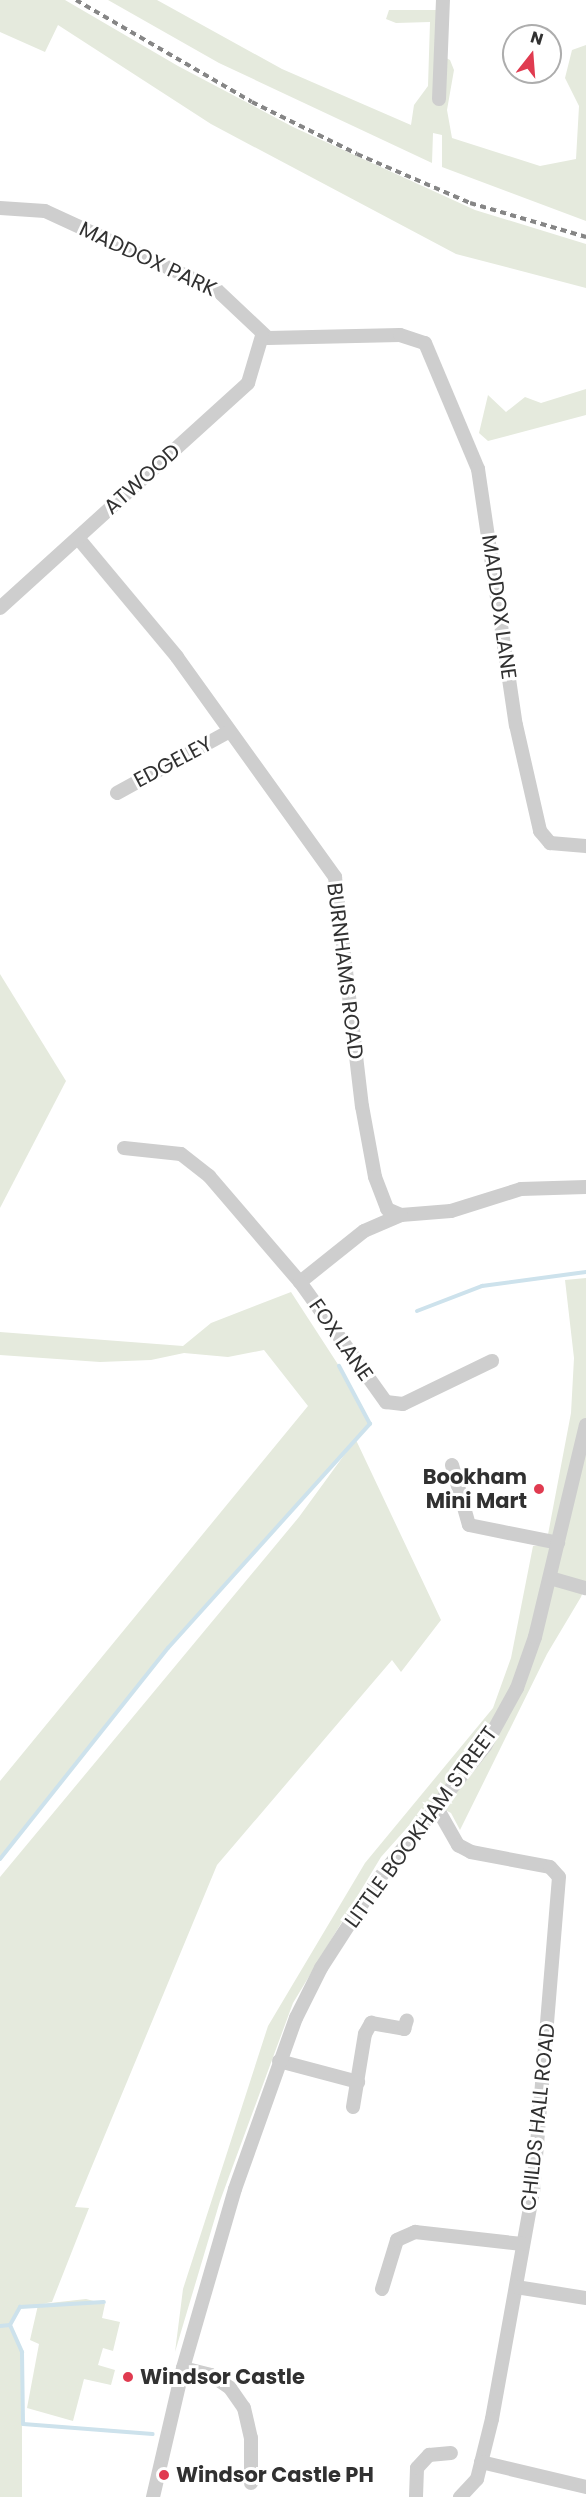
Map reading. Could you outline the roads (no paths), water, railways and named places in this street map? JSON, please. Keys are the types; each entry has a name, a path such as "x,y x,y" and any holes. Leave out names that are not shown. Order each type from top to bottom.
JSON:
{"street":[{"path":"439,99 443,0"},
{"name":"MADDOX PARK","path":"0,208 45,211 217,291 236,304 262,336"},
{"name":"MADDOX LANE","path":"262,336 281,340 399,335 422,341 478,469 516,725 540,831 545,840 555,845 586,846"},
{"name":"ATWOOD","path":"0,608 248,382 262,336"},
{"name":"BURNHAMS ROAD","path":"78,538 177,657 228,732 335,877 362,1106 375,1177 384,1206 400,1215"},
{"name":"EDGELEY","path":"117,792 228,732"},
{"path":"124,1148 181,1154 209,1176 300,1282"},
{"path":"400,1215 459,1210 521,1189 586,1187"},
{"name":"FOX LANE","path":"400,1215 364,1231 300,1282 386,1402 403,1404 492,1361"},
{"name":"LITTLE BOOKHAM STREET","path":"153,2497 183,2368 235,2189 279,2061 321,1968 377,1881 485,1746 517,1688 550,1578 586,1425"},
{"path":"452,1465 469,1525 558,1543"},
{"path":"550,1578 586,1588"},
{"name":"CHILDS HALL ROAD","path":"437,1808 458,1845 485,1858 550,1867 559,1878 534,2179 516,2287 481,2462 477,2479 460,2497"},
{"path":"353,2107 365,2034 371,2023 404,2029 407,2020"},
{"path":"279,2061 358,2082"},
{"path":"382,2289 397,2240 415,2232 522,2244"},
{"path":"516,2287 586,2298"},
{"path":"183,2368 211,2375 230,2388 244,2408 251,2438 251,2483"},
{"path":"423,2497 416,2497 417,2468 429,2454 451,2453"},
{"path":"481,2462 586,2487"}],"waterway":[{"path":"417,1311 482,1286 586,1272"},
{"path":"0,1859 168,1648 370,1424 339,1366"},
{"path":"10,2325 20,2307 104,2302"},
{"path":"10,2325 22,2352 23,2424 153,2434"},
{"path":"0,2326 10,2325"}],"railway":[{"path":"76,0 252,102 357,154 470,203 586,237"}],"place":[{"name":"Bookham Mini Mart","path":"539,1489"},
{"name":"Windsor Castle","path":"128,2377"},
{"name":"Windsor Castle PH","path":"164,2475"}]}
